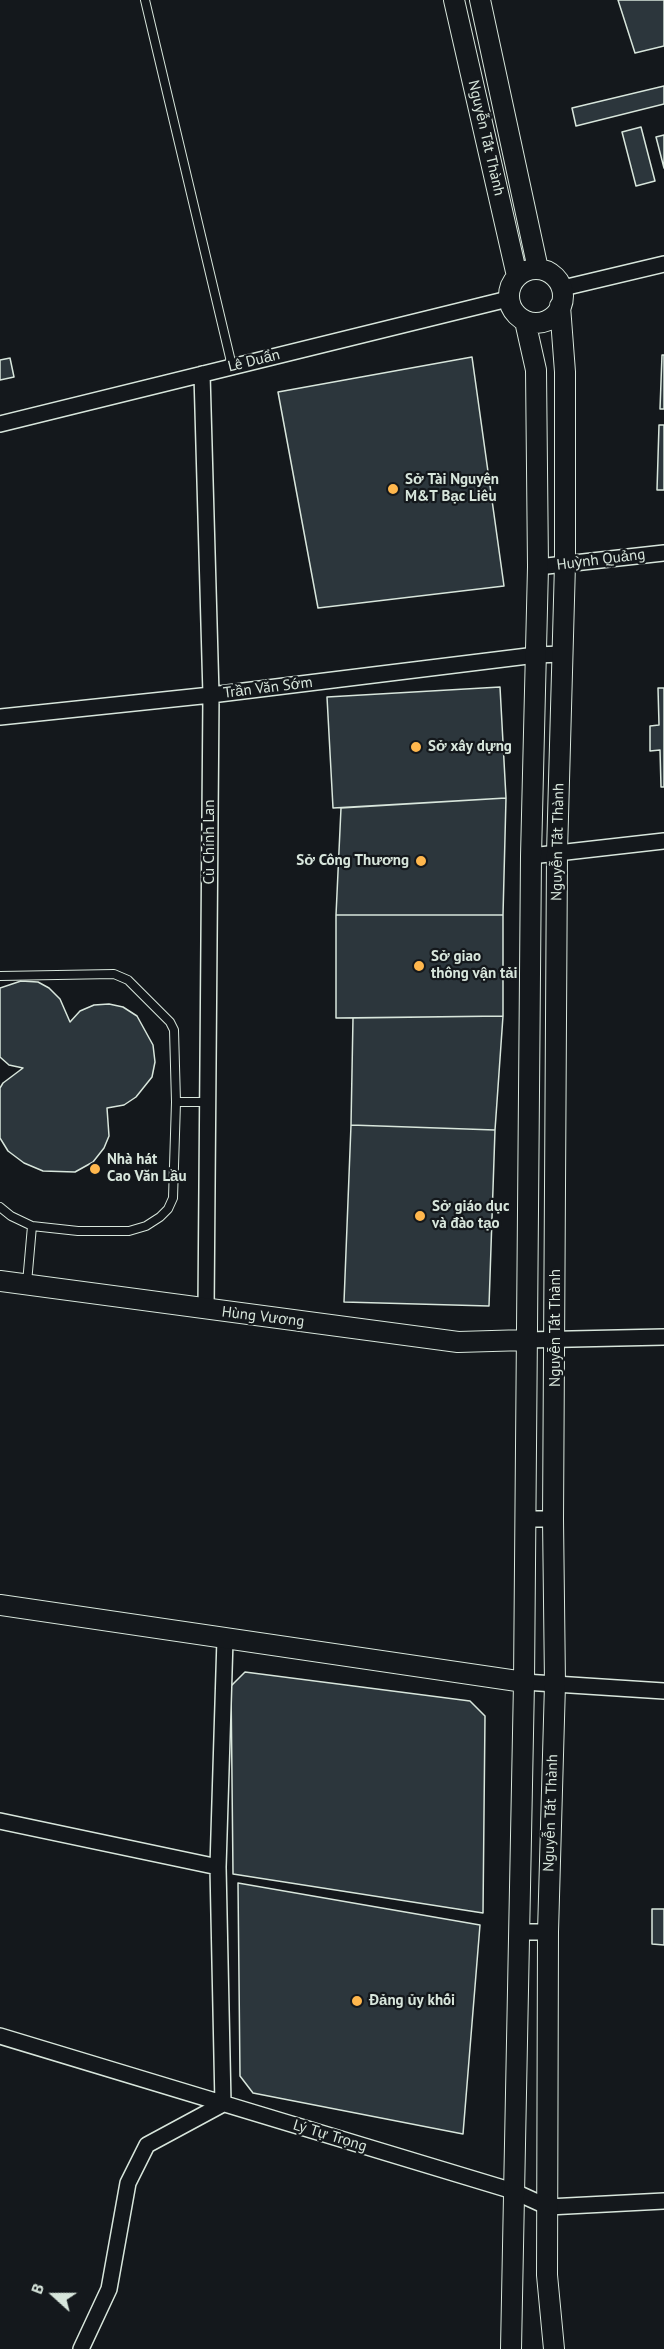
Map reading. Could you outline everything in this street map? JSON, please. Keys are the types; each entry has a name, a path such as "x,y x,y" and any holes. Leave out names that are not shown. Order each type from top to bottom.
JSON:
{"street":[{"name":"Nguyễn Tất Thành","path":"454,0 517,276"},
{"name":"Nguyễn Tất Thành","path":"480,0 538,269"},
{"path":"561,297 664,264"},
{"path":"508,299 511,286 517,276 527,270 549,271 561,297 552,318 533,323 525,321"},
{"name":"Nguyễn Tất Thành","path":"554,2349 547,2275 548,1932 555,1684 553,1519 556,1339 557,853 565,564 565,372 561,297"},
{"name":"Lê Duẩn","path":"0,424 508,299"},
{"name":"Nguyễn Tất Thành","path":"508,299 512,312 525,321 536,370 538,567 531,856 524,1682 511,2349"},
{"name":"Cù Chính Lan","path":"202,374 211,695 206,1310"},
{"name":"Huỳnh Quảng","path":"538,567 664,553"},
{"name":"Trần Văn Sớm","path":"0,717 211,695 536,655 562,654"},
{"path":"531,856 664,841"},
{"path":"528,1107 556,1107"},
{"name":"Hùng Vương","path":"0,1281 458,1342 526,1340"},
{"path":"526,1340 664,1338"},
{"path":"525,1518 553,1519"},
{"path":"0,1605 524,1682 664,1691"},
{"path":"81,2349 109,2289 128,2183 147,2145 223,2104 218,1867 225,1639"},
{"path":"0,1821 218,1867"},
{"path":"520,1932 548,1932"},
{"name":"Lý Tự Trọng","path":"0,2036 513,2191 548,2207 664,2201"}],"lane":[{"path":"145,0 231,366"},
{"path":"0,976 114,974 128,980 170,1022 174,1030 176,1102 173,1198 168,1209 146,1226 129,1231 78,1232 32,1227 11,1216 0,1207"},
{"path":"176,1102 208,1102"},
{"path":"26,1284 32,1227"}],"building":[{"path":"618,0 664,0 664,46 635,53"},
{"path":"664,86 664,104 576,126 572,108"},
{"path":"641,127 655,181 636,186 622,132"},
{"path":"664,135 664,168 656,137"},
{"path":"662,355 664,355 664,409 660,409"},
{"name":"Sở Tài Nguyên M&T Bạc Liêu","path":"472,357 504,586 318,608 278,392"},
{"path":"10,358 14,377 0,380 0,360"},
{"path":"659,425 664,425 664,490 657,490"},
{"name":"Sở xây dựng","path":"500,687 506,798 333,808 327,697"},
{"path":"658,688 664,688 664,787 661,787 660,750 650,751 650,726 659,725"},
{"name":"Sở Công Thương","path":"506,798 503,915 336,915 341,808"},
{"name":"Sở giao thông vận tải","path":"336,915 503,915 503,1016 336,1018"},
{"name":"Nhà hát Cao Văn Lầu","path":"21,981 38,982 49,988 60,999 70,1022 80,1011 94,1005 109,1004 123,1007 137,1016 153,1045 155,1062 152,1077 136,1097 124,1105 107,1108 109,1136 104,1148 93,1162 75,1172 43,1171 24,1163 8,1151 0,1138 0,1088 3,1083 23,1068 9,1065 0,1057 0,988"},
{"path":"503,1016 495,1130 351,1125 353,1018"},
{"name":"Sở giáo dục và đào tạo","path":"351,1125 495,1130 489,1306 344,1302"},
{"path":"245,1672 470,1701 485,1716 483,1913 233,1874 231,1686"},
{"name":"Đảng ủy khối","path":"238,1883 480,1925 463,2134 253,2093 240,2076"},
{"path":"652,1909 664,1909 664,1945 652,1944"}],"place":[{"name":"Sở Tài Nguyên M&T Bạc Liêu","path":"393,489"},
{"name":"Sở xây dựng","path":"416,747"},
{"name":"Sở Công Thương","path":"421,861"},
{"name":"Sở giao thông vận tải","path":"419,966"},
{"name":"Nhà hát Cao Văn Lầu","path":"95,1169"},
{"name":"Sở giáo dục và đào tạo","path":"420,1216"},
{"name":"Đảng ủy khối","path":"357,2001"}]}
